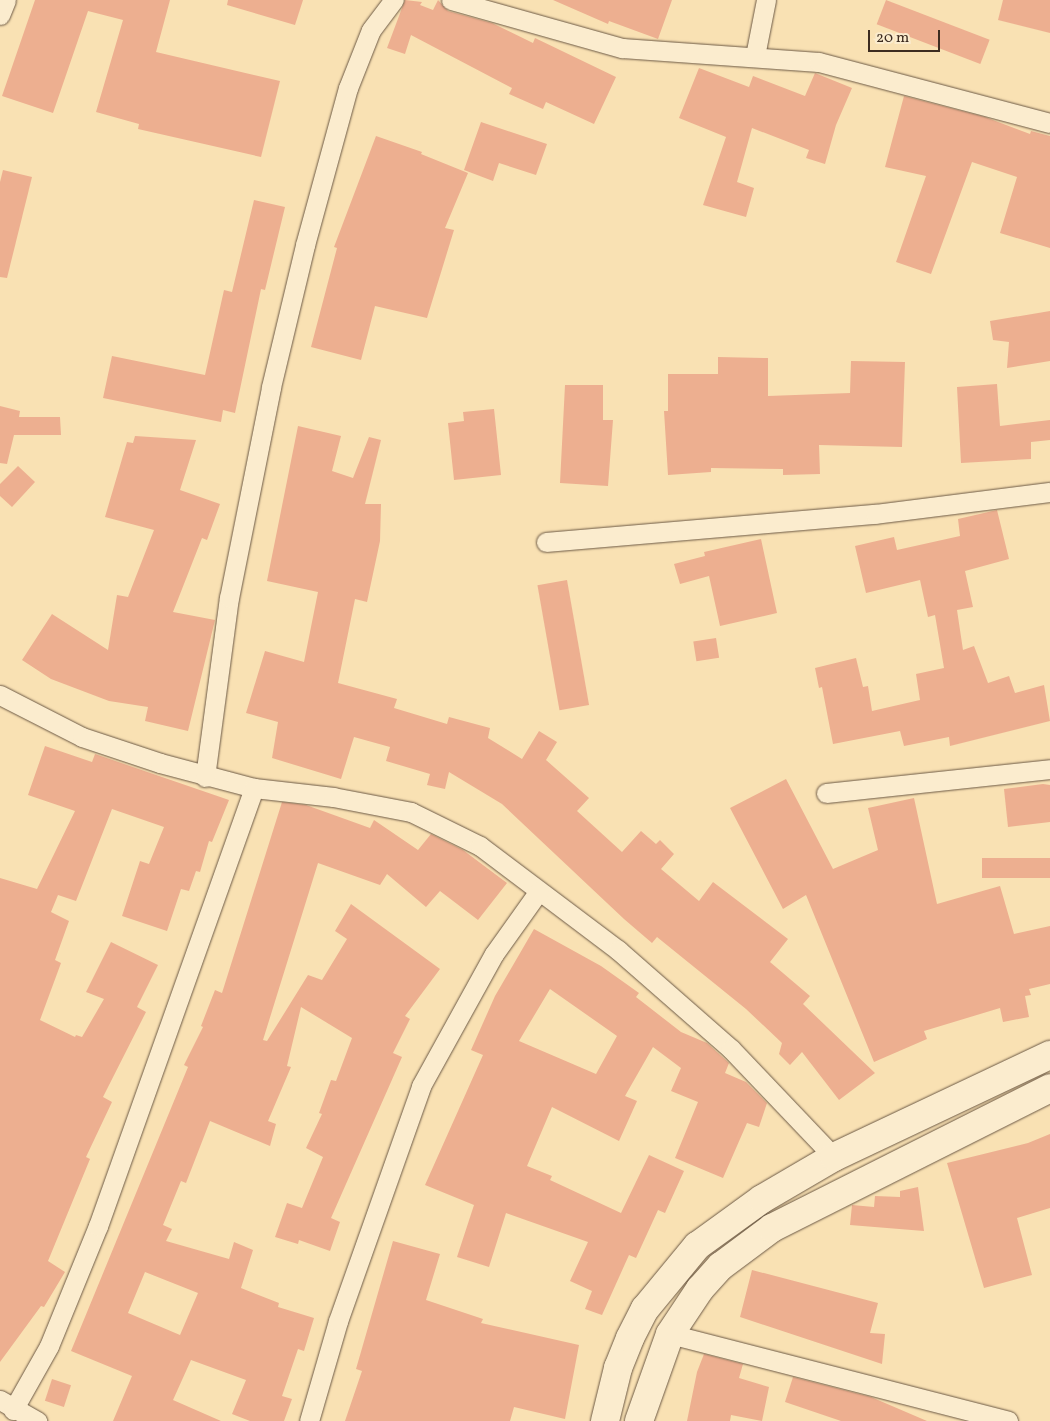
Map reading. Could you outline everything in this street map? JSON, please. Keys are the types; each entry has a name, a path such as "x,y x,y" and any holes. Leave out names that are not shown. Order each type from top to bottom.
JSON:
{"main road":[{"path":"605,1421 618,1368 630,1338 645,1309 697,1246 762,1199 834,1157 1050,1055"},
{"path":"639,1421 670,1334 700,1289 722,1266 772,1228 891,1166 1050,1088"}],"street":[{"path":"0,15 6,0"},
{"path":"206,777 229,607 271,387 307,236 348,88 371,30 394,0"},
{"path":"450,0 613,46 681,54 755,56 819,62 1050,123"},
{"path":"755,56 766,0"},
{"path":"546,542 875,514 1050,492"},
{"path":"0,695 82,737 206,777 254,788 333,797 411,812 480,846 618,950 731,1049 834,1157"},
{"path":"826,793 1050,769"},
{"path":"37,1421 7,1405 49,1346 98,1226 254,788"},
{"path":"309,1421 338,1320 421,1086 494,954 539,891"},
{"path":"670,1334 1008,1421"}],"building":[{"path":"35,0 170,0 156,52 280,81 261,157 138,129 139,124 96,112 123,20 88,11 53,113 2,96"},
{"path":"228,0 303,0 295,25 227,5"},
{"path":"405,0 422,2 420,5 433,10 438,0 448,11 492,23 533,43 535,38 616,77 594,124 546,102 543,109 509,94 512,88 411,35 405,54 387,48"},
{"path":"553,0 672,0 658,39 609,21 608,24"},
{"path":"886,0 990,40 980,64 877,24"},
{"path":"1003,0 1050,0 1050,33 998,20"},
{"path":"699,68 749,87 753,76 805,96 815,73 852,88 836,125 825,164 806,158 809,150 752,128 737,182 754,188 746,217 703,205 726,137 679,118"},
{"path":"904,96 985,117 1030,134 1031,131 1050,136 1050,248 1000,233 1017,177 972,162 931,274 896,262 926,176 885,167"},
{"path":"481,122 547,144 536,175 499,163 493,181 464,170"},
{"path":"376,136 422,152 421,154 468,173 445,228 454,230 427,318 375,306 361,360 311,347 337,248 334,247"},
{"path":"3,170 32,177 7,278 0,277 0,182"},
{"path":"254,200 285,207 265,290 261,289 235,413 223,410 221,422 103,398 112,356 205,375 224,290 232,292"},
{"path":"1050,311 1050,361 1007,368 1009,342 993,340 990,321"},
{"path":"718,357 768,358 768,396 850,393 851,361 905,362 902,447 819,445 820,474 783,475 783,469 711,468 711,472 668,475 664,411 668,411 668,374 718,374"},
{"path":"997,384 1000,426 1050,420 1050,440 1031,442 1031,459 961,463 957,387"},
{"path":"565,385 603,385 603,420 613,420 608,486 560,483"},
{"path":"0,406 20,411 19,417 60,417 61,435 14,435 7,464 0,463"},
{"path":"494,409 501,475 454,480 448,423 464,421 463,412"},
{"path":"298,426 341,436 332,471 353,478 369,437 381,440 365,504 381,504 380,541 367,602 355,599 338,683 397,699 394,708 447,724 449,717 490,728 488,738 522,759 539,731 557,742 546,760 589,798 577,811 622,852 641,831 656,844 660,840 674,854 661,869 699,901 713,882 788,939 770,962 810,996 803,1004 875,1073 839,1100 802,1052 790,1065 779,1054 782,1043 746,1009 657,937 652,943 502,804 449,772 445,789 427,785 430,774 386,761 390,747 354,737 341,779 272,758 278,722 246,713 265,651 304,662 318,592 267,581"},
{"path":"135,436 196,440 180,490 220,504 207,540 202,538 173,612 215,620 188,731 145,721 148,707 109,701 51,679 22,660 52,614 108,650 117,595 128,597 154,530 105,517 127,442 133,443"},
{"path":"18,466 35,482 12,507 0,496 0,484"},
{"path":"997,510 1009,559 965,571 973,607 957,610 963,650 974,646 988,683 1009,676 1015,693 1044,685 1050,721 950,746 949,737 904,746 900,731 833,744 822,687 819,688 815,668 856,658 863,687 868,686 872,711 920,700 916,674 944,668 935,615 928,617 920,580 866,593 855,546 894,537 897,550 960,536 958,519"},
{"path":"761,539 777,613 720,626 709,576 680,584 674,564 705,556 704,552"},
{"path":"567,580 589,705 560,710 537,585"},
{"path":"716,638 719,658 696,661 693,642"},
{"path":"45,746 92,762 95,754 229,800 212,842 209,841 200,872 196,871 189,891 181,889 167,931 122,916 140,861 149,864 164,827 112,809 76,901 58,895 51,912 69,921 55,960 61,963 40,1020 75,1037 76,1035 82,1037 104,999 86,992 111,942 158,965 137,1007 146,1012 103,1097 112,1102 86,1157 90,1159 48,1261 65,1272 44,1307 41,1306 0,1362 0,878 37,889 75,811 28,795"},
{"path":"786,779 833,869 878,850 868,808 914,798 937,904 1000,886 1014,934 1050,926 1050,984 1029,989 1031,995 1025,996 1029,1017 1003,1022 1000,1008 924,1031 927,1039 874,1062 806,895 783,909 730,808"},
{"path":"1043,784 1050,785 1050,822 1008,827 1004,789"},
{"path":"282,802 306,805 370,828 374,820 418,850 431,834 463,850 507,883 478,920 440,891 426,907 387,874 380,885 318,863 263,1040 267,1041 308,975 322,980 347,939 335,931 351,904 440,969 405,1016 410,1019 393,1053 402,1057 331,1218 340,1222 330,1251 299,1240 298,1244 275,1237 287,1203 302,1208 323,1157 306,1148 322,1114 319,1113 331,1080 336,1081 352,1038 301,1007 287,1066 291,1067 268,1121 276,1124 270,1146 210,1121 186,1183 181,1181 163,1225 172,1229 166,1241 229,1259 234,1242 253,1250 241,1288 279,1303 278,1307 314,1318 304,1351 298,1349 282,1396 292,1399 284,1421 250,1421 232,1414 246,1380 191,1360 173,1400 221,1421 113,1421 132,1376 71,1351 188,1067 184,1065 203,1027 201,1026 215,990 222,993","holes":["145,1272 198,1293 180,1335 128,1313"]},
{"path":"982,858 1050,858 1050,878 982,878"},
{"path":"534,929 601,966 639,993 636,997 681,1032 707,1043 729,1063 725,1073 746,1082 767,1103 759,1127 747,1123 723,1178 675,1158 698,1102 671,1091 681,1068 653,1047 625,1096 637,1101 619,1141 552,1107 527,1166 552,1176 550,1180 621,1213 649,1155 684,1171 665,1213 658,1210 636,1258 629,1255 602,1315 585,1309 592,1291 570,1281 588,1242 506,1213 489,1267 457,1257 474,1205 425,1185 483,1055 471,1050 495,996","holes":["550,989 617,1036 596,1074 519,1041"]},
{"path":"1050,1134 1050,1208 1017,1218 1032,1275 984,1288 947,1163 1028,1143"},
{"path":"918,1187 924,1231 850,1225 852,1205 874,1207 875,1196 900,1197 900,1191"},
{"path":"393,1241 440,1254 426,1300 483,1319 481,1323 579,1345 565,1419 514,1407 510,1421 345,1421 362,1371 356,1369"},
{"path":"752,1270 878,1303 870,1333 885,1334 882,1364 740,1317"},
{"path":"704,1354 743,1364 739,1378 769,1387 762,1421 731,1415 730,1421 687,1421 697,1372"},
{"path":"793,1377 871,1397 927,1421 841,1421 785,1402"},
{"path":"52,1379 71,1385 64,1407 45,1401"}]}
